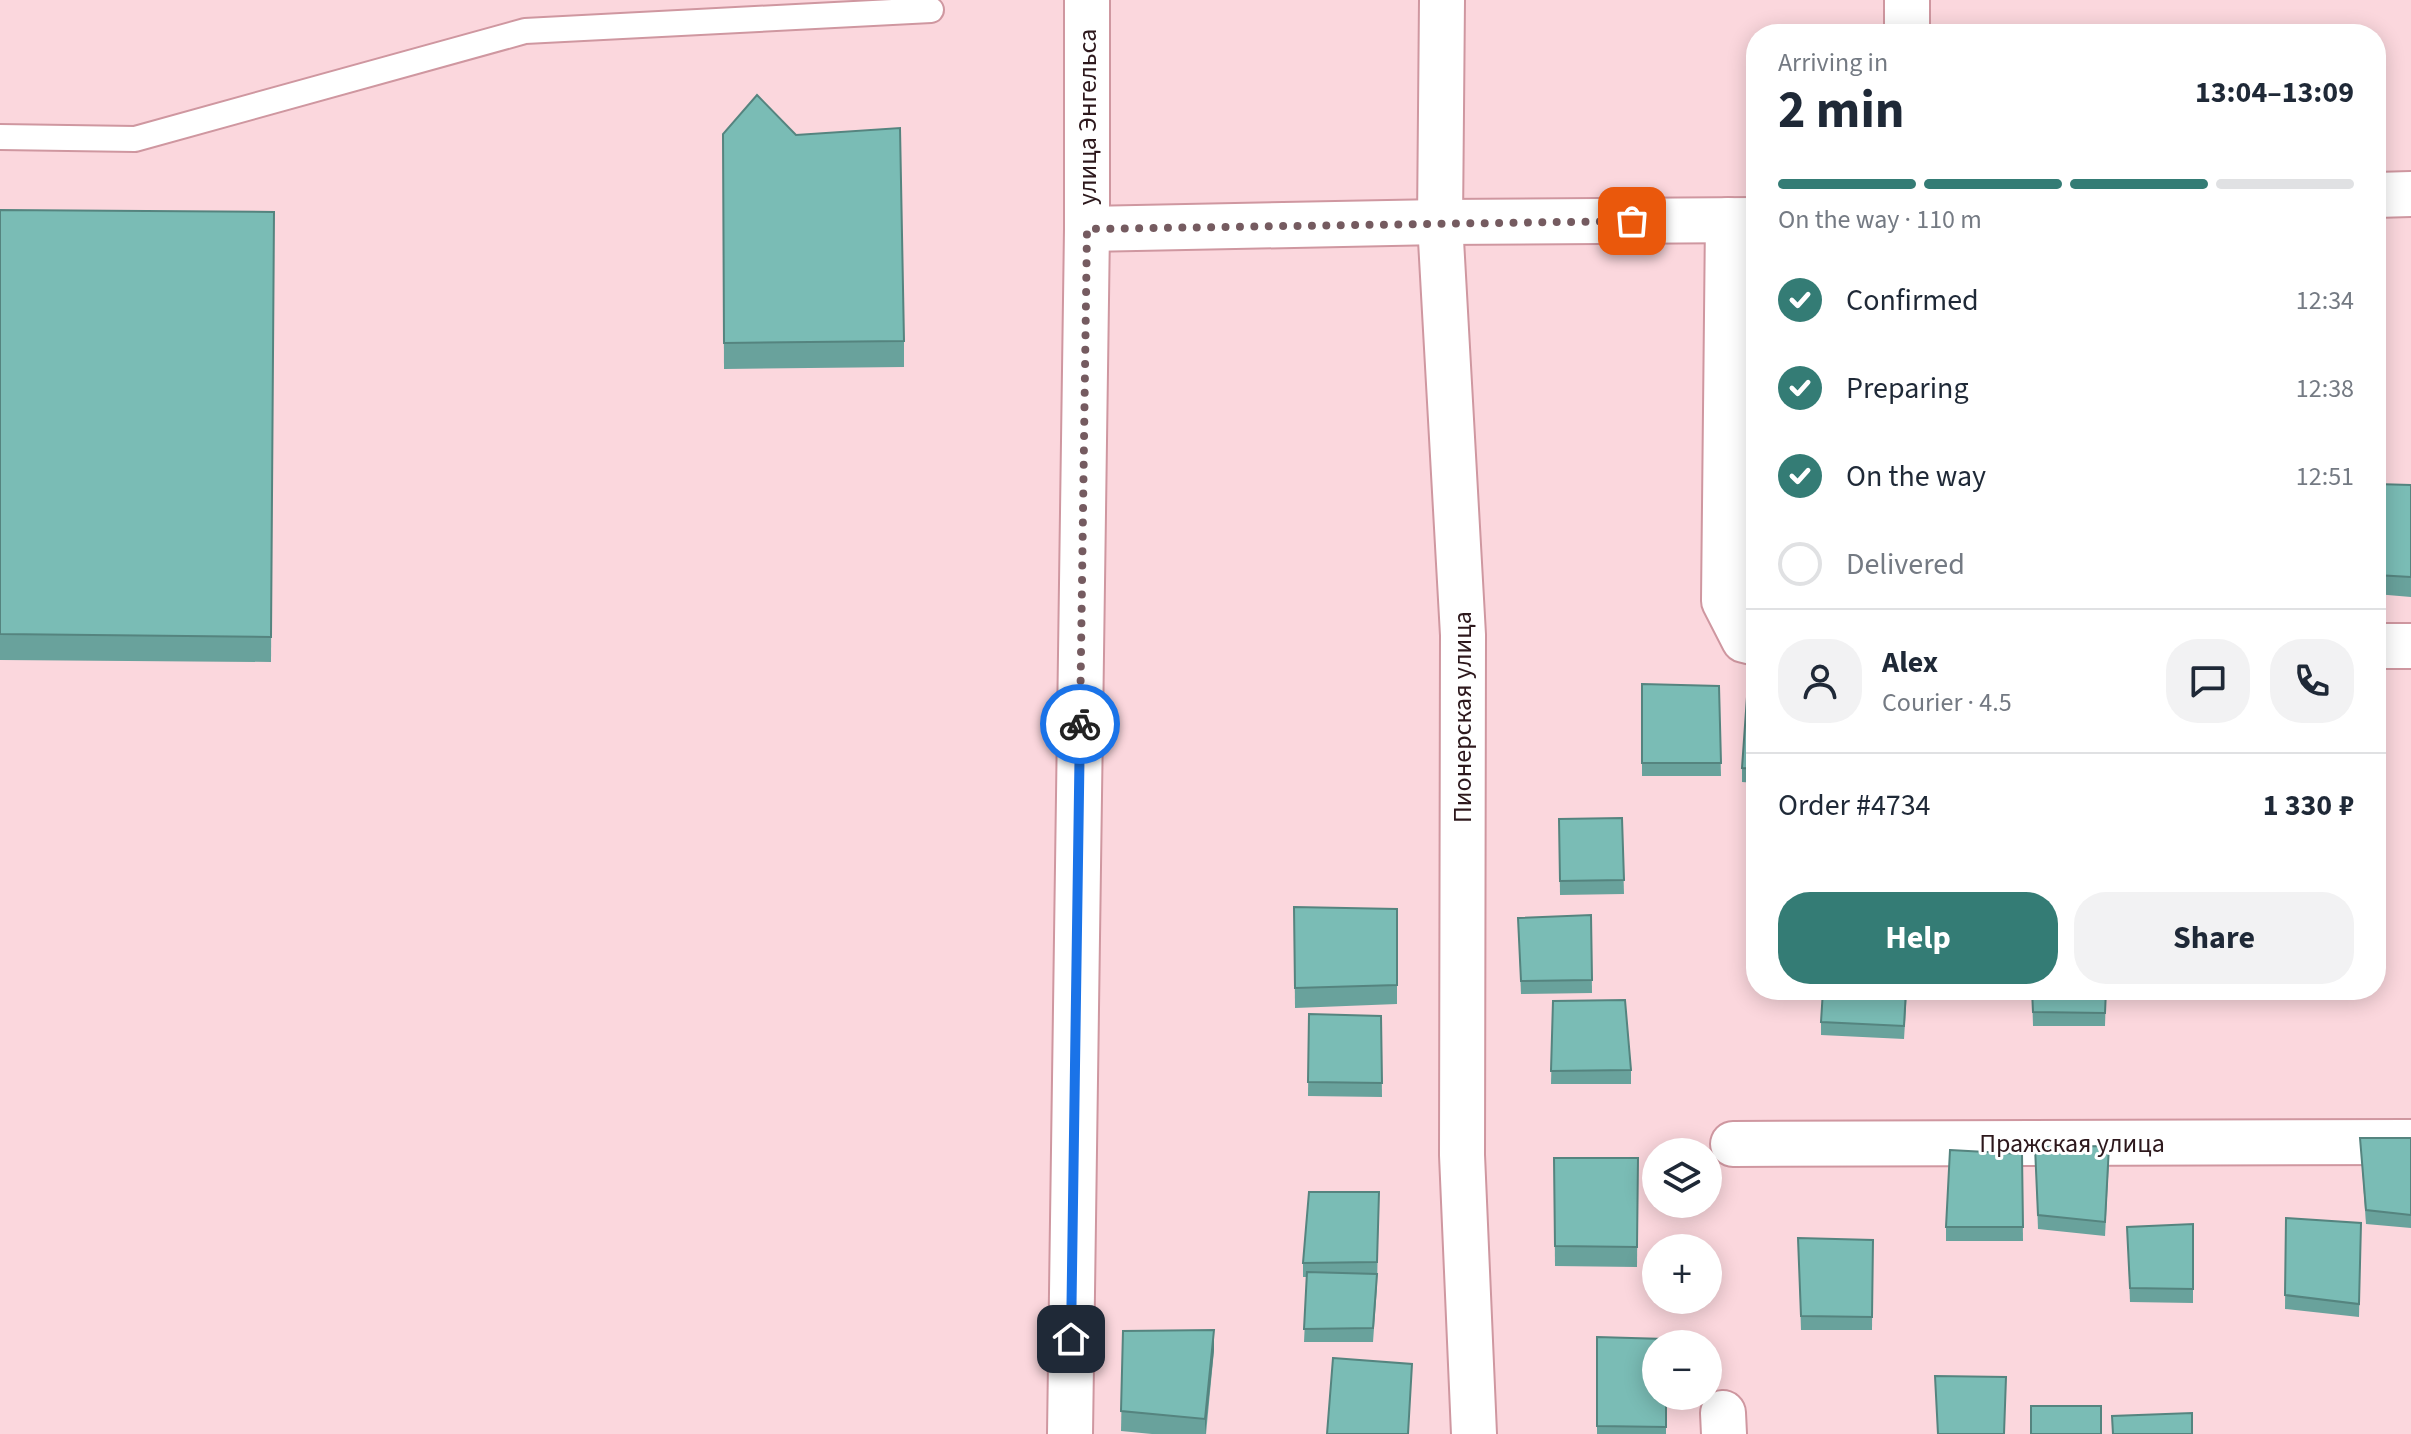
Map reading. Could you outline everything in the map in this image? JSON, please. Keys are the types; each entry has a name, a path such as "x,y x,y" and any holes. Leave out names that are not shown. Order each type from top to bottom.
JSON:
{"street":[{"name":"улица Энгельса","path":"1070,1434 1087,229 1087,0"},
{"name":"Пионерская улица","path":"1442,0 1440,222 1463,635 1462,1155 1474,1434"},
{"path":"1907,0 1907,24"},
{"path":"2386,195 2411,194"},
{"path":"1087,229 1742,220 1724,601 1746,640"},
{"path":"2386,646 2411,646"},
{"name":"Пражская улица","path":"1733,1144 2411,1142"}],"lane":[{"path":"0,137 135,139 525,31 931,10"}],"building":[{"path":"757,95 796,135 900,128 904,341 724,343 723,134"},
{"path":"0,210 274,212 271,637 0,634"},
{"path":"2386,484 2411,485 2411,577 2386,576"},
{"path":"1642,684 1719,686 1721,763 1642,763"},
{"path":"1746,711 1746,768 1742,768"},
{"path":"1622,818 1624,880 1560,881 1559,819"},
{"path":"1294,907 1397,909 1397,985 1295,988"},
{"path":"1591,915 1592,980 1521,981 1518,918"},
{"path":"1625,1000 1631,1070 1551,1071 1553,1001"},
{"path":"1822,1000 1905,1000 1904,1026 1821,1022"},
{"path":"2032,1000 2106,1000 2105,1013 2033,1012"},
{"path":"1309,1014 1381,1016 1382,1083 1308,1082"},
{"path":"2360,1138 2411,1138 2411,1215 2366,1210"},
{"path":"2109,1146 2105,1222 2038,1215 2035,1147"},
{"path":"1950,1150 2022,1154 2023,1227 1946,1227"},
{"path":"1554,1158 1638,1158 1637,1247 1555,1246"},
{"path":"1309,1192 1379,1192 1377,1262 1303,1263"},
{"path":"2286,1218 2361,1223 2359,1304 2285,1295"},
{"path":"2193,1224 2193,1289 2130,1288 2127,1227"},
{"path":"1798,1238 1873,1240 1872,1317 1801,1316"},
{"path":"1307,1272 1377,1274 1373,1328 1304,1329"},
{"path":"1214,1330 1205,1419 1121,1411 1123,1331"},
{"path":"1597,1337 1642,1338 1642,1410 1666,1410 1666,1427 1597,1426"},
{"path":"1333,1358 1412,1364 1408,1434 1327,1434"},
{"path":"1935,1376 2006,1377 2004,1434 1938,1434"},
{"path":"2031,1406 2101,1406 2101,1434 2031,1434"},
{"path":"2192,1413 2192,1434 2113,1434 2112,1416"}],"way so far":[{"path":"1080,724 1087,229 1632,221"}],"route":[{"path":"1071,1339 1080,724"}]}
